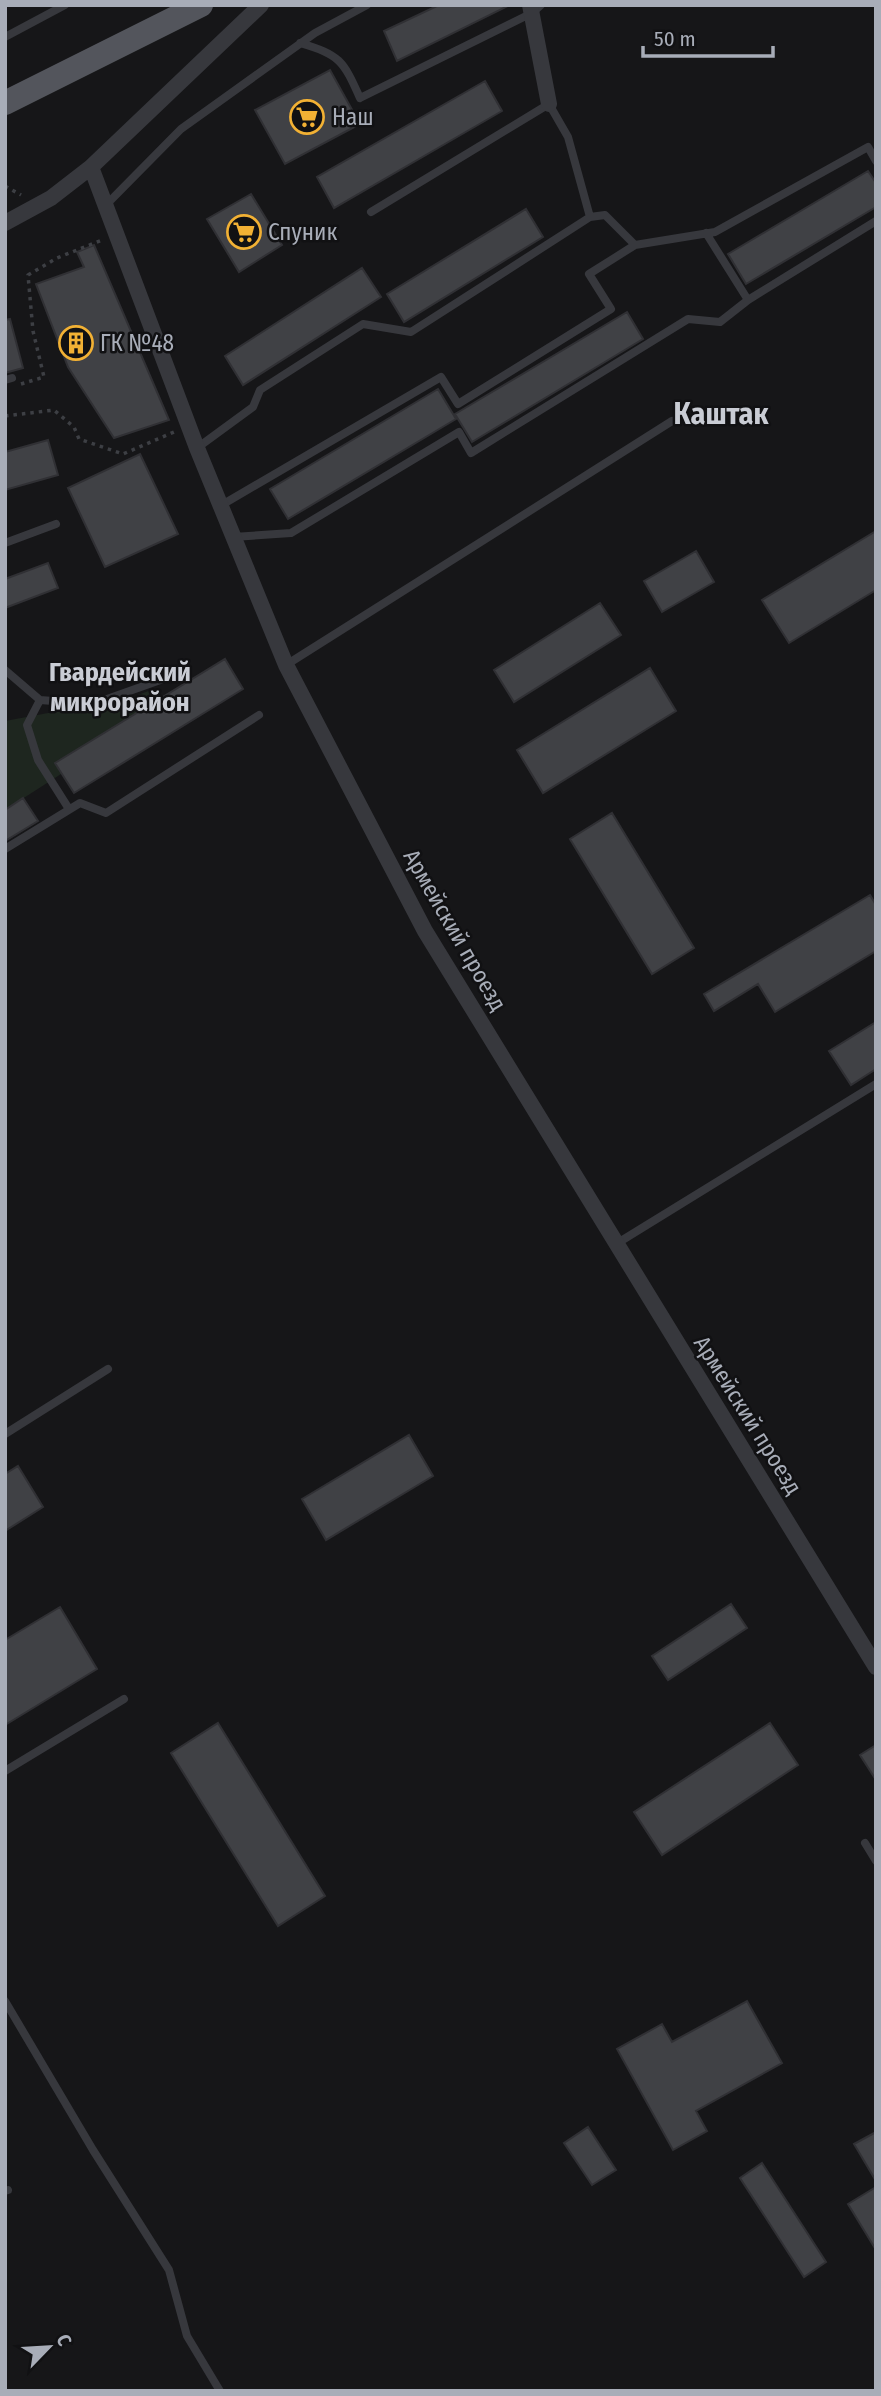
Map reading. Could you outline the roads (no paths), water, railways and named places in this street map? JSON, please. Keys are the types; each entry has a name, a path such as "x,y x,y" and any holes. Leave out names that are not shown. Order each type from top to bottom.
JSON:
{"main road":[{"path":"5,103 196,7"}],"street":[{"path":"5,223 51,198 91,167 261,5"},
{"path":"534,8 549,104"},
{"name":"Армейский проезд","path":"91,167 197,448 286,664 425,931 876,1667"}],"lane":[{"path":"5,37 65,5"},
{"path":"105,205 181,129 300,43 367,5"},
{"path":"300,43 330,52 348,72 360,98 534,8"},
{"path":"371,212 549,104 568,137 590,217"},
{"path":"220,506 441,377 458,404 611,309 589,274 635,245 715,232 868,147 876,161"},
{"path":"197,448 254,407 260,390 363,324 411,332 590,217 605,215 635,245"},
{"path":"233,537 291,533 459,432 471,453 688,319 720,322 748,300 876,221"},
{"path":"706,233 748,300"},
{"path":"286,664 672,421"},
{"path":"5,544 56,524"},
{"path":"5,670 40,700 93,704 166,678"},
{"path":"40,700 27,725 38,760 69,809"},
{"path":"5,849 80,803 106,813 259,715"},
{"path":"617,1244 876,1084"},
{"path":"5,1434 108,1369"},
{"path":"5,1771 124,1699"},
{"path":"865,1843 876,1861"},
{"path":"5,2001 93,2150 169,2270 187,2336 220,2391"}],"place":[{"name":"Наш","path":"307,117"},
{"name":"Спуник","path":"244,232"},
{"name":"ГК №48","path":"76,343"}],"district":[{"name":"Каштак","path":"721,414"},
{"name":"Гвардейский микрорайон","path":"120,687"}]}
